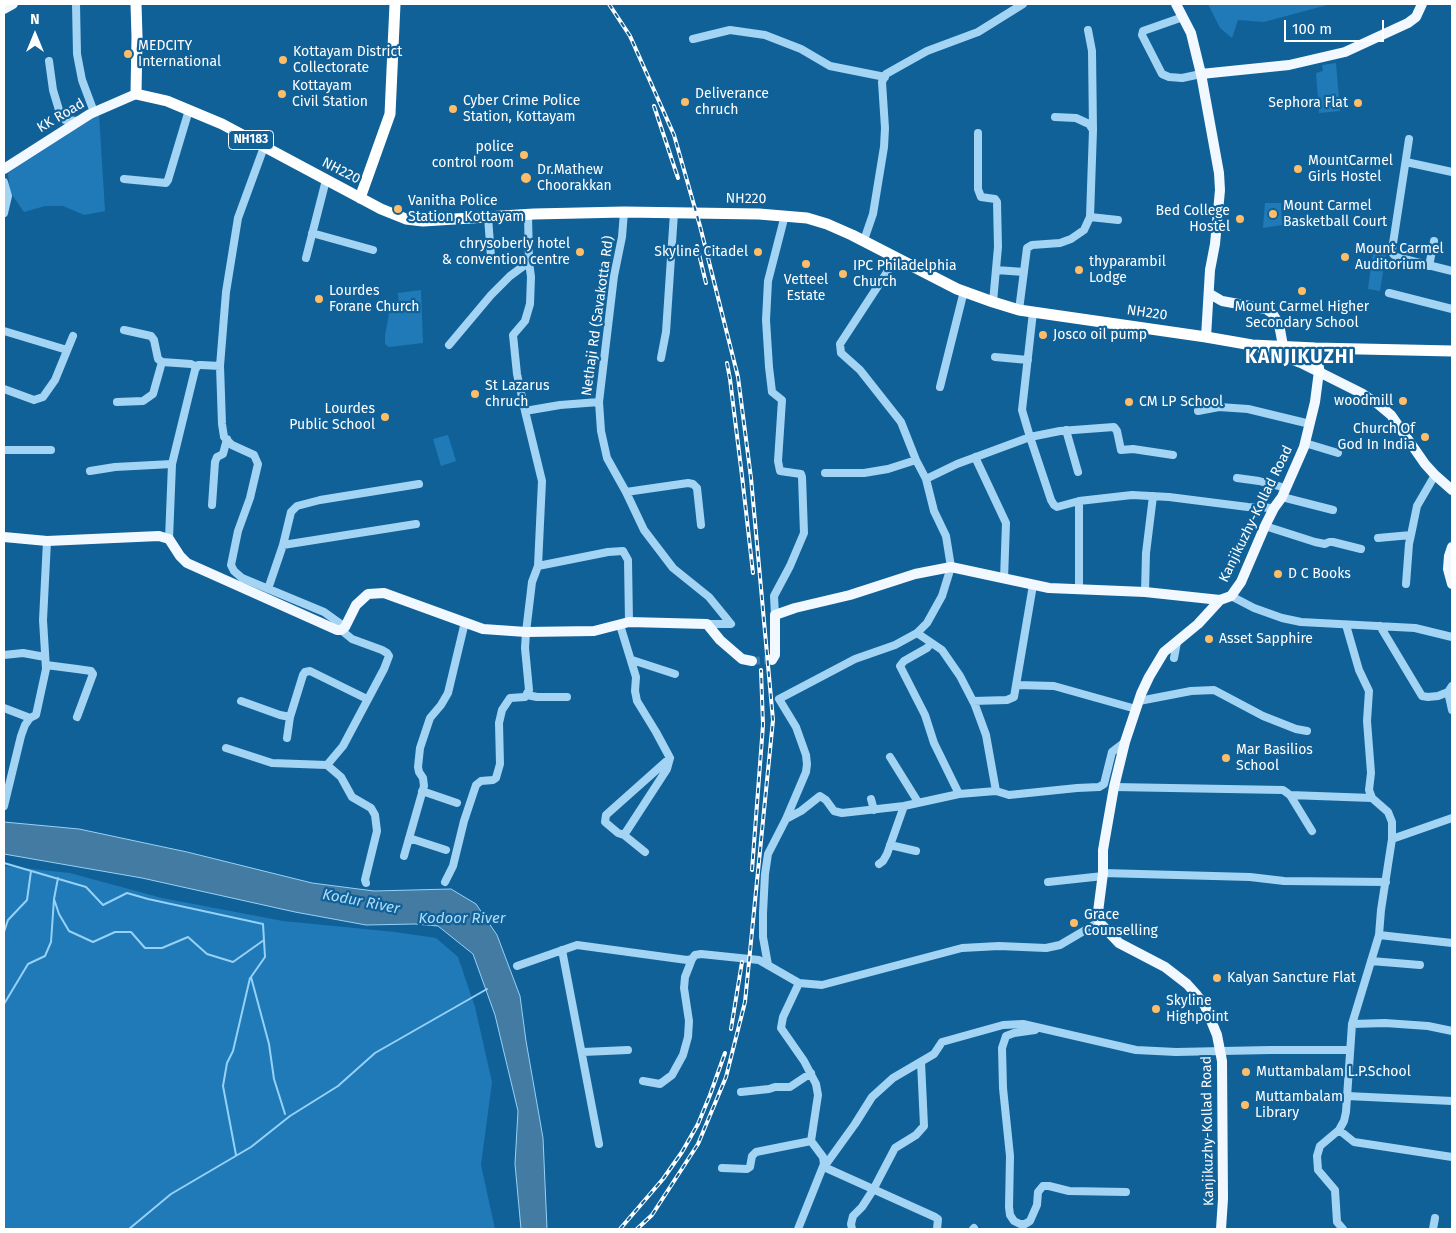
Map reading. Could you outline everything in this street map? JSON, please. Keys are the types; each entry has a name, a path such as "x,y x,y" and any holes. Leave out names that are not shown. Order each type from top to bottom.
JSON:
{"highway":[{"path":"136,4 138,37 136,94"},
{"path":"360,198 390,114 395,4"},
{"name":"NH220","path":"136,94 162,100 233,130 390,214 415,220 528,214 624,212 785,215 818,221 864,240 964,291 1020,310 1252,345 1452,350"},
{"path":"1316,348 1319,372"}],"main road":[{"path":"4,9 13,4"},
{"path":"1176,4 1191,33 1201,74 1219,173 1220,190 1215,244 1210,270 1206,337"},
{"path":"1201,74 1289,65 1345,52 1408,22 1416,17 1422,4"},
{"name":"KK Road","path":"4,169 78,121 136,94"},
{"path":"1210,294 1222,301 1266,309 1272,313 1279,324 1283,346"},
{"path":"1252,345 1301,362 1363,394 1391,414 1435,475 1452,490"},
{"name":"Kanjikuzhy-Kollad Road","path":"1221,1229 1223,1199 1221,1051 1212,1021 1196,994 1187,984 1164,968 1119,943 1099,922 1098,912 1103,875 1102,850 1125,742 1137,705 1149,677 1164,652 1198,624 1220,600 1231,596 1241,582 1306,443 1318,386 1319,372"},
{"path":"4,537 47,541 159,536 169,539 187,564 337,630 343,628 356,605 368,594 384,593 483,628 526,632 594,631 625,623 707,624 745,661 752,661"},
{"path":"1452,547 1448,569 1452,584"},
{"path":"772,660 775,655 775,615 850,595 915,574 951,567 1049,588 1146,592 1220,600"}],"street":[{"path":"76,4 77,54 82,80 94,112"},
{"path":"864,240 873,214 884,147 885,128 882,82 886,74 927,52 978,32 1023,4"},
{"path":"1183,17 1143,31 1142,35 1162,74 1169,77 1182,78 1201,74"},
{"path":"693,38 730,30 765,35 802,49 830,66 885,77"},
{"path":"1020,310 1027,248 1032,245 1060,243 1071,239 1084,230 1090,217 1093,130 1092,51 1088,30"},
{"path":"49,61 53,90 59,110 65,120 78,121"},
{"path":"124,179 166,183 188,110"},
{"path":"1054,117 1076,118 1089,124 1093,130"},
{"path":"978,133 978,189 981,197 995,199 997,202 998,247 993,302"},
{"path":"1409,139 1392,250 1396,257 1452,271"},
{"path":"264,147 238,218 228,282 220,366 224,437 232,444 254,455 258,464 250,498 238,531 231,565 234,571 242,578 324,612 343,628 352,639 388,654 384,669 343,746 327,765"},
{"path":"1406,162 1452,172"},
{"path":"306,258 326,180"},
{"path":"4,182 8,196 4,213"},
{"name":"Nethaji Rd (Savakotta Rd)","path":"624,212 622,237 614,276 599,402 601,431 606,458 626,492 644,530 673,568 709,598 731,624 707,624"},
{"path":"527,695 529,690 525,648 526,632 532,582 538,566 542,481 517,374 513,335 529,313 531,277 528,214"},
{"path":"661,358 666,332 674,214"},
{"path":"775,615 774,596 790,566 804,533 801,474 780,471 778,461 782,400 772,392 767,339 768,281 785,215"},
{"path":"488,217 491,257"},
{"path":"1090,217 1118,220"},
{"path":"312,233 373,250"},
{"path":"1429,266 1434,241"},
{"path":"768,965 763,937 763,914 768,854 786,819 806,772 807,764 796,727 779,699 855,659 883,650 917,633 927,623 942,596 951,567 946,536 934,511 926,479 916,460 901,422 860,370 841,353 840,344 897,257"},
{"path":"449,345 510,276 529,262"},
{"path":"996,270 1024,272"},
{"path":"940,387 964,291"},
{"path":"1389,293 1452,309"},
{"path":"1033,312 1022,410 1054,505 1057,507 1079,501 1132,495 1274,508"},
{"path":"124,330 152,336 158,359 162,362 190,364 196,367 202,365 220,366"},
{"path":"4,332 67,350"},
{"path":"4,390 34,400 43,397 55,380 74,336"},
{"path":"995,356 1028,360"},
{"path":"117,402 142,401 153,394 162,362"},
{"path":"169,539 172,464 196,367"},
{"path":"525,411 560,405 599,402"},
{"path":"1198,410 1219,407 1248,409 1310,424"},
{"path":"926,479 975,457 1030,437 1066,430 1114,427 1117,431 1121,450 1142,450 1173,455"},
{"path":"1066,430 1078,472"},
{"path":"212,505 215,462 223,454 227,439"},
{"path":"1306,443 1338,453"},
{"path":"4,450 51,450"},
{"path":"975,457 1006,523 1004,579"},
{"path":"825,473 864,474 916,460"},
{"path":"90,471 115,467 172,464"},
{"path":"1406,584 1409,544 1417,506 1435,475"},
{"path":"1237,478 1259,481 1284,493 1333,510"},
{"path":"626,492 688,483 696,485 700,525"},
{"path":"268,589 283,545 291,512 297,506 320,500 419,484"},
{"path":"1146,592 1146,553 1153,496"},
{"path":"1079,501 1079,589"},
{"path":"283,545 416,524"},
{"path":"1266,526 1316,542 1325,544 1333,542 1361,550"},
{"path":"1378,538 1411,534"},
{"path":"4,806 21,736 25,725 36,714 46,661 43,620 47,541"},
{"path":"538,566 622,551 628,560 625,623 636,677 636,701 670,758 668,768 624,834"},
{"path":"972,701 1007,700 1014,697 1033,585"},
{"path":"1231,596 1254,608 1282,618 1301,622 1415,628 1452,636"},
{"path":"404,856 424,782 418,766 420,748 430,718 441,705 448,692 466,622"},
{"path":"1343,1229 1337,1222 1335,1190 1318,1170 1316,1163 1317,1151 1320,1146 1339,1130 1344,1120 1352,1024 1379,935 1392,839 1392,822 1388,812 1372,798 1369,790 1371,773 1367,721 1369,691 1359,670 1346,625"},
{"path":"1380,626 1422,696 1438,696 1450,689 1452,710"},
{"path":"917,633 942,650 960,676 986,735 996,791"},
{"path":"1174,658 1177,642"},
{"path":"931,643 927,648 904,661 900,666 925,715 934,743 959,794"},
{"path":"4,654 23,653 46,661 91,671 93,674 77,716"},
{"path":"632,660 676,674"},
{"path":"286,738 290,717 303,675 306,672 310,671 367,699"},
{"path":"1017,685 1054,686 1137,705 1191,691 1214,690 1262,716 1296,729 1307,731"},
{"path":"445,882 453,866 464,821 476,785 481,781 496,778 500,764 499,723 502,710 510,698 525,697 527,695 566,697"},
{"path":"241,701 290,717"},
{"path":"4,708 30,718"},
{"path":"786,819 802,811 820,796 837,813 904,806 959,794 996,791 1009,795 1099,787 1104,784 1112,752 1125,742"},
{"path":"226,748 272,763 327,765 341,777 352,797 371,808 376,815 377,831 365,880 366,883"},
{"path":"890,757 918,802"},
{"path":"645,852 624,834 618,833 605,822 606,815 670,758"},
{"path":"1114,787 1170,789 1260,788 1283,790 1290,795 1312,831"},
{"path":"422,791 457,803"},
{"path":"1290,795 1372,798"},
{"path":"871,798 874,810"},
{"path":"879,864 887,854 904,806"},
{"path":"1392,839 1452,818"},
{"path":"410,838 446,850"},
{"path":"890,845 916,851"},
{"path":"1048,882 1103,875 1250,877 1284,882 1386,882"},
{"path":"643,1081 660,1084 672,1075 683,1055 688,1037 689,1021 684,988 685,976 695,955 759,960 799,983 822,985 962,948 999,946 1046,948 1060,944 1099,922"},
{"path":"1379,935 1452,943"},
{"path":"517,966 577,945 687,960 692,959"},
{"path":"562,950 599,1144"},
{"path":"1371,961 1420,965"},
{"path":"799,983 783,1017 781,1028 811,1073 816,1084 818,1095 811,1141 823,1157 824,1167"},
{"path":"1352,1024 1385,1023 1428,1026 1452,1031"},
{"path":"798,1229 824,1167 872,1097 893,1078 934,1054 942,1042 1003,1025 1023,1024 1136,1050 1176,1052 1350,1050"},
{"path":"1044,1030 1014,1032 1006,1036 1003,1042 1003,1088 1010,1156 1010,1215 1014,1221 1020,1224 1030,1221 1037,1205 1038,1192 1041,1187 1046,1185 1069,1191 1126,1192"},
{"path":"582,1052 628,1050"},
{"path":"852,1229 853,1216 862,1207 873,1190 895,1148 916,1135 924,1126 921,1062"},
{"path":"740,1092 790,1087 811,1073"},
{"path":"1347,1096 1452,1101"},
{"path":"1339,1130 1354,1142 1452,1157"},
{"path":"722,1168 747,1169 750,1167 752,1156 756,1152 811,1141"},
{"path":"824,1167 935,1217 938,1220 936,1229"},
{"path":"1433,1229 1435,1218"}],"shaded area":[{"path":"1208,4 1331,4 1264,22 1238,20 1232,38 1220,28"},
{"path":"1336,63 1340,111 1319,113 1316,73 1323,71 1322,65"},
{"path":"99,114 105,211 84,215 63,206 45,206 24,212 10,192 8,173"},
{"name":"Mount Carmel Basketball Court","path":"1265,203 1281,203 1282,225 1263,228"},
{"path":"1373,252 1386,254 1380,291 1368,289"},
{"path":"421,290 423,343 389,347 385,344 385,336 389,313 399,309 398,293"},
{"path":"448,435 456,461 441,466 433,439"},
{"path":"4,866 70,873 162,898 283,921 436,938 458,957 475,1007 492,1082 481,1165 495,1229 4,1229"}],"water":[{"name":"Kodoor River","path":"4,822 79,829 187,852 312,883 374,891 451,889 476,904 497,935 520,996 543,1138 547,1229 521,1229 515,1164 518,1111 495,1015 473,954 438,926 415,924 366,925 295,912 142,878 4,854"}],"waterway":[{"path":"4,863 86,887 103,905 127,893 263,924 265,957 251,977 269,1044 274,1079 285,1114"},
{"path":"4,932 8,920 27,900 31,871"},
{"path":"4,1004 28,964 45,956 51,942 54,899 58,878"},
{"path":"54,899 59,914 69,931 93,942 115,932 131,932 145,948 162,948 188,937 207,954 233,962 264,940"},
{"path":"236,1155 223,1086 227,1063 233,1051 250,978"},
{"path":"129,1229 171,1194 251,1147 290,1116 338,1086 375,1053 487,989"}],"tunnel":[{"path":"752,661 772,660"}],"railway":[{"path":"609,4 630,36 674,135 700,226 738,377 751,478 773,720 745,1002 726,1077 698,1144 652,1215 637,1229"},
{"path":"654,106 678,178"},
{"path":"697,246 706,283"},
{"path":"727,363 753,573"},
{"path":"752,870 763,725 761,670"},
{"path":"731,1029 742,962"},
{"path":"620,1229 663,1179 682,1152 698,1124 725,1053"}],"place":[{"name":"MEDCITY International","path":"128,54"},
{"name":"Kottayam District Collectorate","path":"283,60"},
{"name":"Kottayam Civil Station","path":"282,94"},
{"name":"Deliverance chruch","path":"685,102"},
{"name":"Sephora Flat","path":"1358,103"},
{"name":"Cyber Crime Police Station, Kottayam","path":"453,109"},
{"name":"police control room","path":"524,155"},
{"name":"MountCarmel Girls Hostel","path":"1298,169"},
{"name":"Dr.Mathew Choorakkan","path":"526,178"},
{"name":"Vanitha Police Station , Kottayam","path":"398,209"},
{"name":"Mount Carmel Basketball Court","path":"1273,214"},
{"name":"Bed College Hostel","path":"1240,219"},
{"name":"chrysoberly hotel & convention centre","path":"580,252"},
{"name":"Skyline Citadel","path":"758,252"},
{"name":"Mount Carmel Auditorium","path":"1345,257"},
{"name":"Vetteel Estate","path":"806,264"},
{"name":"thyparambil Lodge","path":"1079,270"},
{"name":"IPC Philadelphia Church","path":"843,274"},
{"name":"Mount Carmel Higher Secondary School","path":"1302,291"},
{"name":"Lourdes Forane Church","path":"319,299"},
{"name":"Josco oil pump","path":"1043,335"},
{"name":"St Lazarus chruch","path":"475,394"},
{"name":"woodmill","path":"1403,401"},
{"name":"CM LP School","path":"1129,402"},
{"name":"Lourdes Public School","path":"385,417"},
{"name":"Church Of God In India","path":"1425,437"},
{"name":"D C Books","path":"1278,574"},
{"name":"Asset Sapphire","path":"1209,639"},
{"name":"Mar Basilios School","path":"1226,758"},
{"name":"Grace Counselling","path":"1074,923"},
{"name":"Kalyan Sancture Flat","path":"1217,978"},
{"name":"Skyline Highpoint","path":"1156,1009"},
{"name":"Muttambalam L.P.School","path":"1246,1072"},
{"name":"Muttambalam Library","path":"1245,1105"}],"district":[{"name":"KANJIKUZHI","path":"1300,358"}],"water label":[{"name":"Kodur River","path":"361,902"}]}
